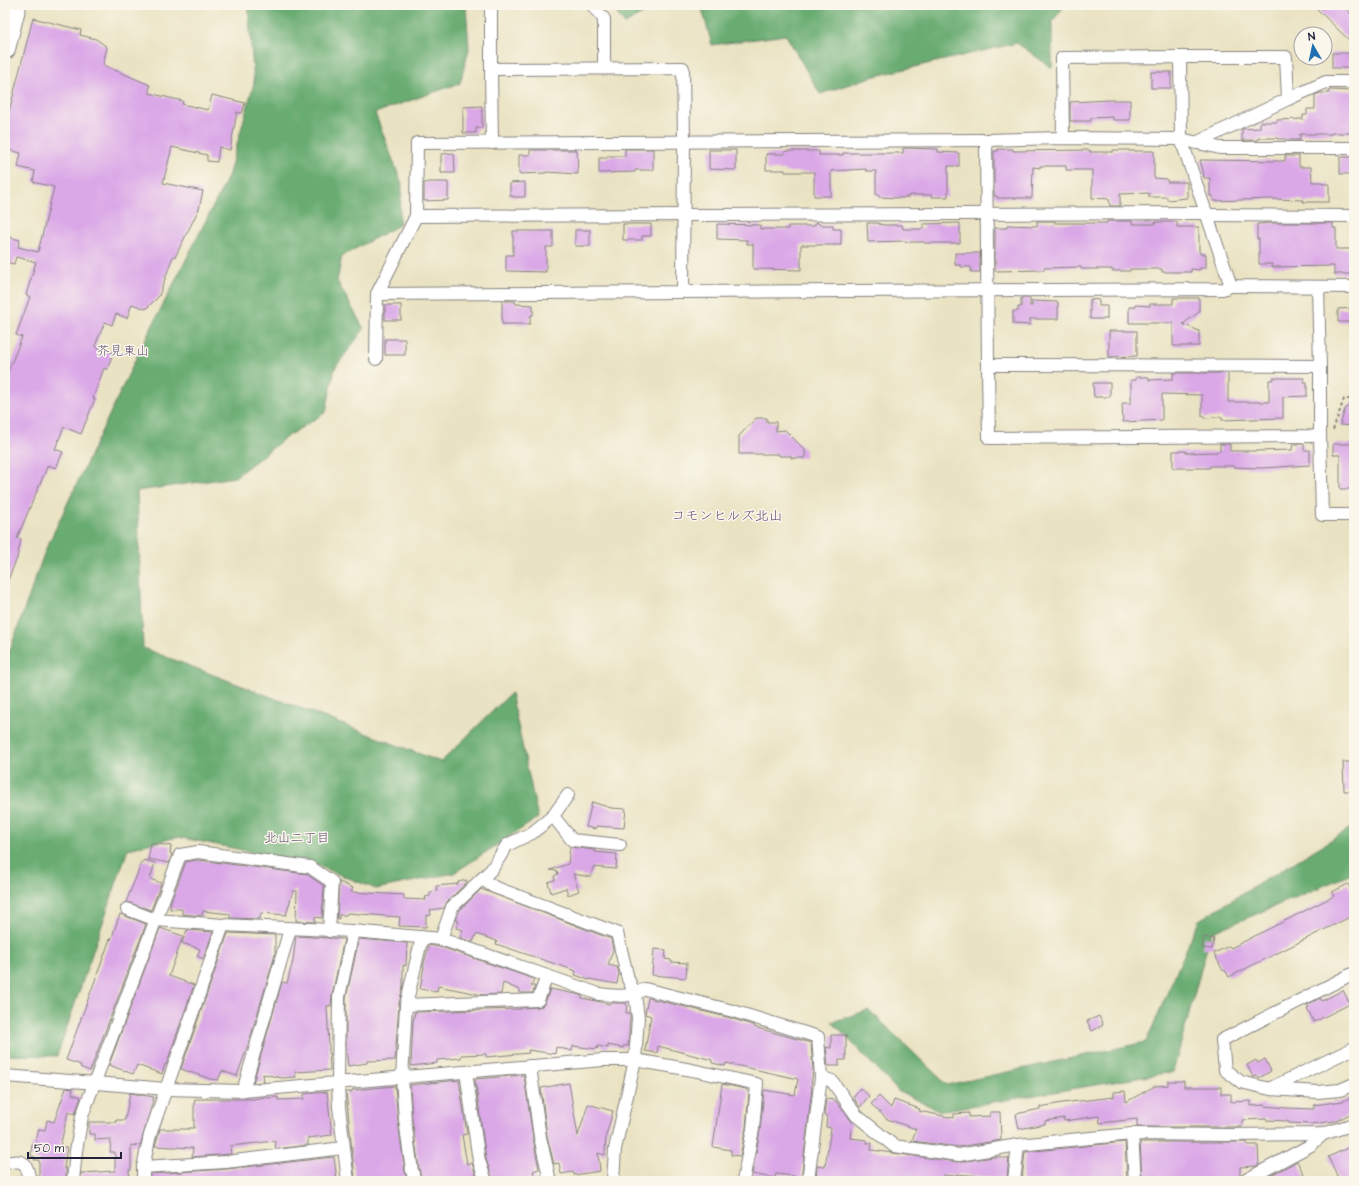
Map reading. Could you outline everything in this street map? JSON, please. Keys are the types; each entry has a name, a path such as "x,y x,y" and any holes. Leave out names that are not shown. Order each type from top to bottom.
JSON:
{"highway":[{"path":"5,49 16,5"}],"street":[{"path":"491,5 492,143"},
{"path":"592,5 604,19 604,68"},
{"path":"1180,57 1181,139 1232,286"},
{"path":"1063,138 1062,58 1286,57 1288,99"},
{"path":"491,69 683,68 683,292"},
{"path":"1196,143 1326,82 1354,82"},
{"path":"376,359 377,294 416,216 417,143 986,140 1063,138 1181,139 1220,148 1354,148"},
{"path":"986,140 989,438 1320,436"},
{"path":"416,216 987,214 1354,216"},
{"path":"377,294 1223,289 1232,286 1354,287"},
{"path":"1318,287 1322,515 1354,515"},
{"path":"988,364 1320,366"},
{"path":"441,939 452,907 492,869 507,845 532,832 553,816 568,795"},
{"path":"553,816 572,840 620,845"},
{"path":"73,1181 76,1150 82,1116 96,1083 180,855 198,852 310,867 332,882 330,930"},
{"path":"482,879 494,887 617,933 628,979 635,994 638,1018 635,1060 615,1149 613,1181"},
{"path":"127,909 156,920 290,929 353,931 441,939 599,994 623,997 635,994 645,989 733,1011 818,1037 821,1077 808,1181"},
{"path":"143,1181 143,1167 150,1135 223,925"},
{"path":"243,1091 290,929"},
{"path":"348,1181 338,1084 339,997 353,931"},
{"path":"415,1181 412,1171 405,1120 402,1078 406,1005 422,937"},
{"path":"1354,973 1222,1040 1225,1070 1241,1082 1270,1089 1318,1092 1340,1090 1354,1084"},
{"path":"406,1005 538,1000 547,976"},
{"path":"1270,1089 1354,1048"},
{"path":"5,1076 166,1089 243,1091 603,1060 635,1060 757,1084 753,1129 743,1181"},
{"path":"530,1066 540,1137 550,1181"},
{"path":"466,1072 479,1161 486,1181"},
{"path":"821,1077 832,1081 856,1115 894,1146 959,1155 1018,1145 1132,1134 1323,1134 1354,1124"},
{"path":"1132,1134 1135,1181"},
{"path":"1244,1181 1311,1145 1323,1134"},
{"path":"1014,1181 1018,1145"},
{"path":"143,1167 226,1162 344,1148"},
{"path":"5,1163 16,1161 22,1162 27,1167 30,1181"}],"path":[{"path":"1320,436 1331,436 1344,399 1354,399"}],"green space":[{"path":"248,5 466,5 469,49 460,83 375,113 402,184 399,225 342,256 337,281 364,329 335,368 326,412 285,438 235,477 137,491 143,648 441,762 511,693 538,818 454,873 376,889 316,865 178,837 128,849 57,1056 5,1055 5,664 45,551 139,352 228,177 254,83"},
{"path":"610,5 657,5 625,24"},
{"path":"701,5 1065,5 1052,22 1052,68 1017,43 871,77 820,94 786,35 712,45"},
{"path":"1354,826 1354,873 1211,933 1173,1072 940,1111 898,1091 832,1022 869,1010 947,1085 1146,1042 1199,920"}],"building":[{"path":"1313,5 1342,5 1354,17 1354,45"},
{"path":"33,18 81,30 80,35 96,39 107,47 103,65 150,85 149,93 183,101 182,104 208,110 212,95 245,103 242,113 237,112 230,150 219,147 217,162 207,161 207,155 172,147 163,183 203,191 199,209 175,257 173,256 159,296 146,309 132,304 127,318 116,314 112,325 105,322 95,346 113,353 107,370 104,368 93,398 95,399 81,434 64,427 55,449 63,452 56,468 48,465 17,538 21,539 17,558 5,587 5,379 22,337 16,335 30,297 26,295 36,262 16,257 14,264 5,262 5,236 20,240 18,247 38,252 54,187 33,182 35,171 18,167 21,153 5,149 5,127"},
{"path":"1333,53 1349,53 1349,68 1332,68"},
{"path":"1151,72 1171,72 1171,88 1151,88"},
{"path":"1329,90 1354,91 1354,126 1352,133 1300,134 1300,140 1258,138 1258,140 1242,140 1242,129 1260,128 1260,122 1303,119 1303,115 1307,115 1307,109 1315,109 1315,95 1320,93 1329,93"},
{"path":"1130,100 1130,120 1113,120 1113,117 1091,118 1091,121 1070,121 1070,102"},
{"path":"482,106 482,128 476,128 476,133 463,133 463,107"},
{"path":"903,148 938,149 938,152 959,153 959,166 948,166 948,197 909,195 909,197 903,198 879,197 879,195 876,195 876,171 866,171 866,169 831,171 831,196 814,196 814,172 785,172 785,170 766,170 766,154 785,154 785,151 819,151 819,155 843,155 843,153 903,153"},
{"path":"625,149 653,149 653,170 599,173 599,158 607,158 607,156 625,156"},
{"path":"998,149 1013,149 1013,151 1090,150 1090,152 1113,152 1113,150 1154,151 1154,178 1167,179 1167,182 1187,182 1187,198 1167,200 1167,197 1149,197 1149,193 1120,194 1120,206 1110,206 1109,199 1092,198 1092,170 1066,170 1066,166 1040,166 1040,168 1033,167 1032,198 997,198 997,196 994,196 994,151 998,151"},
{"path":"530,150 577,150 578,174 546,172 519,174 519,155 530,155"},
{"path":"709,150 736,150 736,170 709,169"},
{"path":"454,153 455,173 441,173 441,154"},
{"path":"1285,156 1299,156 1299,167 1311,167 1312,182 1329,184 1329,202 1303,202 1303,200 1271,199 1213,201 1213,196 1210,196 1210,178 1204,178 1200,160 1285,161"},
{"path":"1340,157 1354,157 1354,174 1340,174"},
{"path":"448,182 448,200 424,201 424,183"},
{"path":"525,182 525,197 510,196 510,183"},
{"path":"1037,221 1055,221 1055,223 1107,223 1107,221 1132,221 1132,224 1177,222 1177,227 1199,227 1199,252 1200,254 1206,254 1206,268 1200,268 1200,270 1191,269 1191,272 1162,272 1162,269 1130,269 1130,271 1112,271 1112,269 1081,269 1081,267 1044,268 1044,270 995,271 995,228 1007,228 1007,225 1037,226"},
{"path":"817,222 820,225 833,225 833,229 841,229 841,245 801,245 801,270 753,269 753,244 747,244 747,240 717,239 717,224 760,225 760,229 788,229 788,226 814,226"},
{"path":"867,223 902,225 903,229 923,229 923,224 960,223 960,243 924,243 906,241 868,242"},
{"path":"1333,223 1333,228 1336,228 1336,249 1354,249 1354,274 1334,274 1334,266 1272,267 1272,264 1259,264 1259,239 1257,239 1257,224"},
{"path":"623,224 651,224 651,236 642,236 642,240 623,240"},
{"path":"575,230 590,230 590,246 575,246"},
{"path":"513,231 553,231 553,247 546,247 546,272 506,271 506,255 513,255"},
{"path":"955,253 980,253 980,272 971,272 971,267 961,267 961,265 955,265"},
{"path":"1021,298 1030,298 1030,306 1032,306 1032,301 1058,302 1058,319 1030,319 1030,325 1013,324 1013,311 1018,311 1018,307 1021,307"},
{"path":"1173,298 1199,298 1199,312 1183,324 1199,331 1199,346 1173,346 1173,323 1129,323 1129,307 1135,307 1135,305 1150,306 1150,304 1173,304"},
{"path":"1090,299 1099,300 1099,306 1107,306 1107,319 1090,319"},
{"path":"502,301 515,301 516,304 533,305 533,315 530,316 530,324 502,324"},
{"path":"385,305 401,305 401,320 385,320"},
{"path":"1354,308 1354,322 1338,322 1338,309"},
{"path":"1109,331 1137,331 1137,356 1109,357"},
{"path":"385,339 405,339 405,355 385,355"},
{"path":"1173,373 1228,373 1228,402 1269,402 1269,380 1273,380 1273,378 1304,378 1304,382 1307,382 1307,396 1283,397 1283,418 1222,420 1222,417 1204,418 1204,416 1202,416 1202,395 1162,394 1162,420 1123,422 1122,403 1131,403 1131,380 1136,380 1136,377 1149,377 1149,380 1173,379"},
{"path":"1093,383 1110,383 1110,397 1094,397"},
{"path":"1354,401 1354,426 1340,425 1345,409"},
{"path":"756,418 767,418 767,422 776,422 776,431 785,430 805,450 805,458 791,458 791,456 779,456 779,454 739,454 739,436"},
{"path":"1220,444 1230,444 1230,451 1257,451 1292,450 1293,444 1304,444 1304,450 1310,450 1310,465 1262,468 1210,466 1210,468 1173,468 1173,451 1186,451 1186,453 1216,452 1220,451"},
{"path":"1333,444 1354,444 1354,489 1340,489 1340,455 1333,455"},
{"path":"1343,762 1354,762 1354,791 1344,791"},
{"path":"592,802 611,808 626,809 624,828 596,826 596,829 586,827"},
{"path":"151,843 171,846 170,853 172,854 169,863 148,859"},
{"path":"570,847 595,850 595,852 617,854 616,869 593,867 591,877 573,874 579,891 568,895 566,888 551,893 548,882 555,880 554,876 558,874 557,871 550,870 568,864"},
{"path":"144,860 155,863 150,879 161,883 151,910 126,902 141,862"},
{"path":"198,860 307,874 324,886 322,918 315,917 315,922 296,921 297,891 293,891 286,915 261,913 260,919 230,918 230,914 203,911 202,916 182,914 182,909 170,909 171,901 186,862"},
{"path":"467,880 467,882 447,902 444,908 430,910 431,915 426,916 426,927 399,926 400,917 347,913 346,915 339,915 339,919 337,918 339,882 353,888 351,892 404,895 404,899 426,900 425,897 430,896 430,892 437,891 436,886 458,884 458,882"},
{"path":"1348,884 1354,895 1354,915 1229,977 1225,970 1223,971 1214,953 1229,946 1231,948 1334,896 1332,892"},
{"path":"481,889 611,939 613,950 608,965 617,967 619,973 617,984 589,980 575,975 576,971 496,944 497,941 476,934 473,942 460,938 463,930 456,928 459,921 456,920 459,911"},
{"path":"120,914 146,924 90,1071 80,1067 81,1065 66,1060"},
{"path":"160,928 183,936 169,976 194,985 162,1074 137,1065 133,1074 109,1065"},
{"path":"187,930 213,932 203,959 197,956 200,949 182,943"},
{"path":"228,933 275,935 275,955 249,1042 237,1076 222,1071 218,1080 210,1079 181,1069"},
{"path":"296,936 344,939 331,1006 327,1006 330,1070 295,1072 296,1077 282,1078 263,1074 264,1082 253,1083 282,982 287,983 293,961"},
{"path":"1204,937 1214,939 1212,949 1202,948"},
{"path":"359,939 407,943 406,966 403,965 403,986 399,1004 395,1060 367,1061 367,1063 348,1066 346,1046 346,998"},
{"path":"429,945 444,948 534,979 531,986 535,986 533,993 520,993 520,990 503,983 501,994 483,995 438,986 437,992 420,989 423,967"},
{"path":"654,949 666,950 665,959 671,960 671,962 687,963 686,978 652,975"},
{"path":"550,989 576,994 582,996 582,998 610,1004 626,1003 626,1013 630,1013 628,1046 623,1046 623,1048 608,1045 608,1048 598,1046 597,1049 573,1046 572,1051 556,1047 555,1054 528,1050 529,1053 486,1057 486,1054 461,1055 461,1058 437,1060 437,1063 411,1066 413,1022 415,1012 521,1009 538,1007 545,1003"},
{"path":"1343,990 1350,1004 1314,1022 1307,1005 1320,998 1322,1001"},
{"path":"648,998 731,1018 755,1026 754,1027 811,1043 813,1070 812,1088 801,1181 794,1181 794,1176 776,1174 775,1178 752,1174 760,1130 764,1090 795,1095 798,1079 726,1063 725,1066 712,1063 712,1060 658,1046 657,1053 645,1051 651,1016 645,1014"},
{"path":"1099,1016 1103,1025 1092,1031 1087,1021"},
{"path":"831,1035 846,1035 846,1060 839,1060 839,1066 828,1066 826,1047 831,1048"},
{"path":"1265,1059 1271,1071 1259,1078 1258,1076 1253,1077 1247,1065 1256,1060 1258,1063"},
{"path":"524,1075 539,1169 533,1171 536,1181 493,1181 486,1159 475,1079"},
{"path":"459,1080 467,1134 462,1135 467,1164 472,1163 478,1181 422,1181 412,1119 410,1085"},
{"path":"1168,1081 1184,1081 1184,1087 1221,1087 1221,1094 1231,1094 1231,1102 1251,1101 1251,1106 1264,1105 1314,1109 1314,1105 1343,1101 1354,1096 1354,1112 1336,1121 1311,1124 1288,1123 1288,1121 1266,1119 1242,1120 1242,1127 1137,1127 1137,1119 1100,1123 1099,1116 1064,1121 1064,1118 1045,1121 1045,1124 1019,1129 1016,1114 1040,1109 1040,1107 1062,1103 1114,1097 1114,1092 1125,1091 1126,1102 1155,1086 1168,1085"},
{"path":"569,1083 578,1136 588,1104 613,1111 606,1135 605,1155 598,1153 600,1171 574,1175 573,1172 561,1174 559,1163 554,1164 547,1136 541,1088"},
{"path":"722,1084 746,1089 749,1093 746,1128 740,1156 731,1155 731,1150 713,1147"},
{"path":"395,1086 398,1121 407,1181 369,1181 369,1177 355,1179 346,1092 352,1092 352,1090"},
{"path":"66,1088 73,1089 72,1094 81,1097 75,1114 68,1112 60,1147 67,1147 64,1168 66,1168 66,1181 39,1181 39,1160 34,1160 35,1157 31,1156 32,1143 35,1144 39,1129 45,1130 47,1120 54,1122"},
{"path":"860,1088 869,1096 860,1107 853,1097"},
{"path":"327,1092 332,1135 308,1138 308,1145 276,1149 275,1141 230,1146 231,1154 192,1157 193,1148 155,1146 160,1129 194,1128 195,1099 254,1099 278,1097 278,1100 304,1099 304,1094"},
{"path":"130,1093 154,1097 140,1146 131,1145 131,1170 129,1170 130,1181 81,1181 81,1173 115,1171 115,1152 110,1152 111,1139 95,1140 95,1134 89,1134 89,1122 116,1122 116,1120 125,1120"},
{"path":"879,1096 891,1108 894,1100 920,1109 919,1111 954,1118 954,1114 969,1113 969,1117 990,1116 990,1112 1000,1112 1001,1140 959,1147 912,1141 916,1129 887,1119 871,1104"},
{"path":"826,1099 835,1100 852,1122 850,1138 867,1140 867,1143 872,1143 871,1150 958,1162 994,1157 1009,1158 1007,1178 956,1174 956,1176 944,1175 943,1181 816,1181 817,1166 825,1167 831,1128 826,1127 827,1115 824,1115"},
{"path":"1125,1142 1127,1181 1022,1181 1025,1152"},
{"path":"1140,1142 1247,1142 1247,1145 1258,1145 1259,1164 1256,1166 1240,1167 1240,1174 1237,1177 1237,1181 1142,1181"},
{"path":"1354,1145 1354,1181 1340,1181 1328,1157"},
{"path":"334,1157 337,1181 150,1181 150,1174 227,1169"},
{"path":"1297,1161 1307,1181 1260,1181 1292,1164"}],"district":[{"name":"芥見東山","path":"123,350"},
{"name":"コモンヒルズ北山","path":"727,515"},
{"name":"北山二丁目","path":"297,837"}]}
